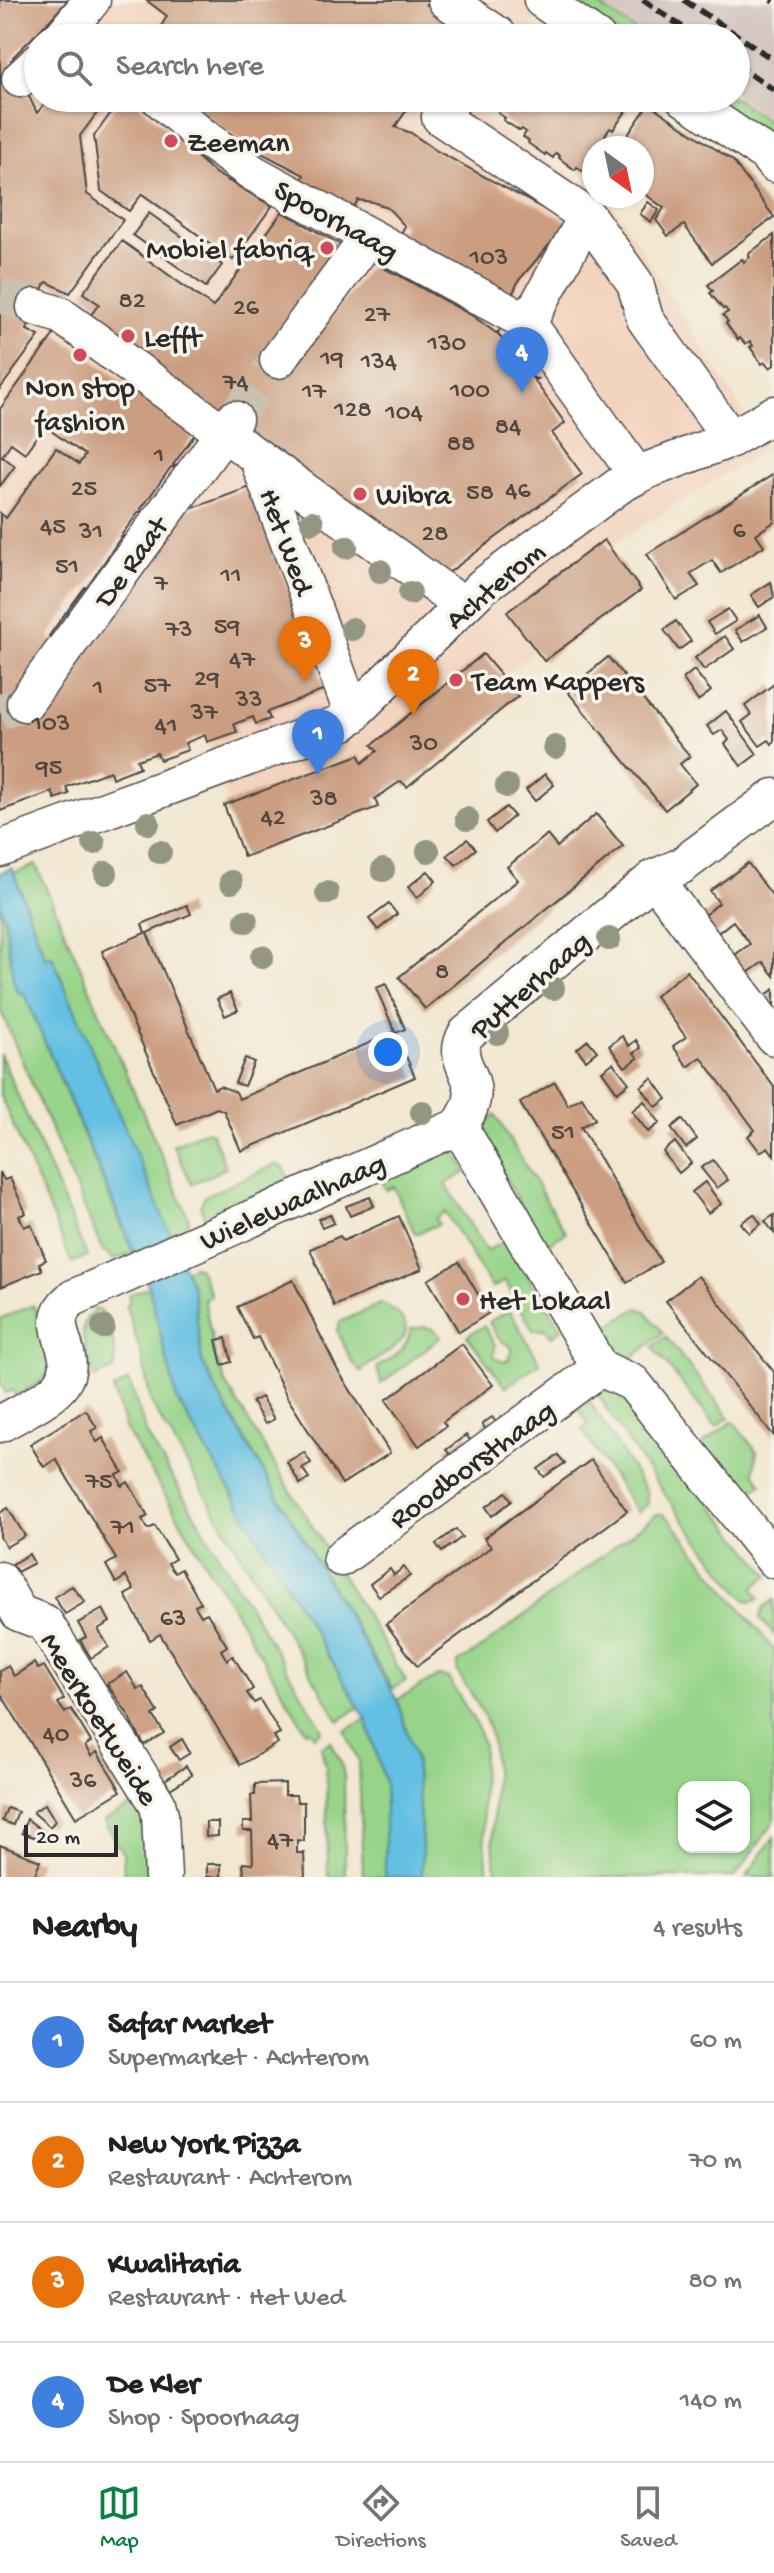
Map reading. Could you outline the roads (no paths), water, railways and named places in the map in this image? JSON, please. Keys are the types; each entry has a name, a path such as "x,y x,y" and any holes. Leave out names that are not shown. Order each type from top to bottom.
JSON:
{"street":[{"path":"446,0 479,24"},
{"path":"506,24 523,0"},
{"path":"542,0 577,24"},
{"name":"Spoorhaag","path":"175,112 253,173 528,323 637,475"},
{"path":"444,112 440,117 587,216 635,283 645,319 731,439"},
{"path":"704,112 766,154 774,164"},
{"path":"528,323 587,216"},
{"path":"278,360 369,237"},
{"name":"Het Wed","path":"35,307 60,315 229,426 257,457 463,605"},
{"name":"Achterom","path":"0,849 330,729 353,715 463,605 496,577 637,475 731,439 774,414"},
{"name":"De Raat","path":"25,703 229,426"},
{"name":"Het Wed","path":"257,457 353,715"},
{"name":"Putterhaag","path":"459,1126 472,1105 474,1092 460,1051 466,1034 668,872 774,797"},
{"path":"668,872 774,1037"},
{"path":"459,1126 600,1368 633,1383 774,1560"},
{"name":"Wielewaalhaag","path":"0,1424 61,1385 68,1359 57,1321 65,1304 459,1126"},
{"name":"Roodborsthaag","path":"341,1558 600,1368"},
{"name":"Meerkoetweide","path":"0,1580 19,1613 45,1623 157,1803 163,1877"}],"water":[{"path":"12,868 45,958 52,956 193,1288 202,1361 217,1392 397,1700 415,1758 422,1877 385,1877 385,1782 366,1719 177,1400 149,1287 24,993 18,992 13,979 5,919 0,905 0,873"}],"tunnel":[{"path":"0,295 35,307"},
{"path":"234,419 278,360"},
{"path":"0,712 25,703"}],"railway":[{"path":"643,0 678,24"},
{"path":"684,0 720,24"},
{"path":"750,44 774,60"},
{"path":"750,74 774,90"}],"place":[{"name":"Zeeman","path":"171,141"},
{"name":"Mobiel fabriq","path":"327,248"},
{"name":"Lefft","path":"128,336"},
{"name":"Non stop fashion","path":"80,355"},
{"name":"De Kler","path":"522,393"},
{"name":"Wibra","path":"360,494"},
{"name":"Team Kappers","path":"456,680"},
{"name":"Kwalitaria","path":"305,682"},
{"name":"New York Pizza","path":"413,715"},
{"name":"Safar Market","path":"318,775"},
{"name":"Het Lokaal","path":"463,1299"}]}
